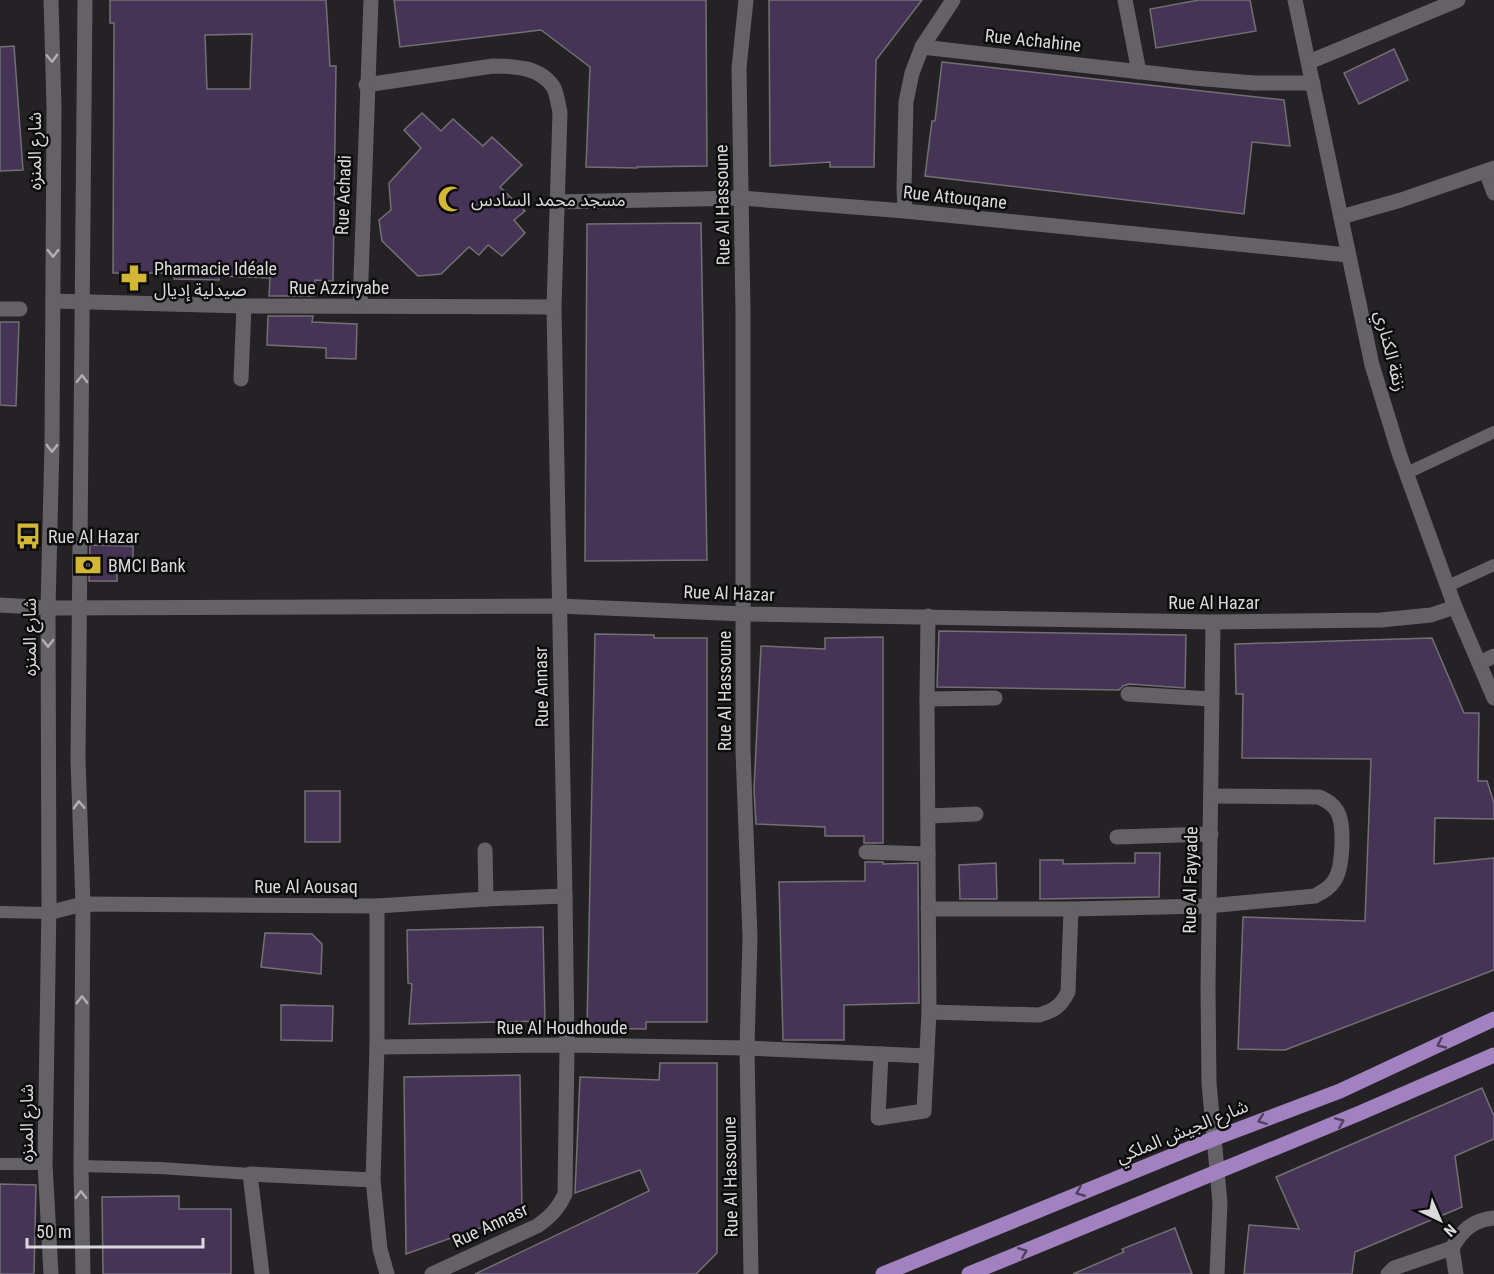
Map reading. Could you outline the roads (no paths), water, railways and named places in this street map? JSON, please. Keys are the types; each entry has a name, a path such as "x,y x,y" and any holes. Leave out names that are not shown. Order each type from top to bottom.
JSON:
{"main road":[{"name":"شارع الجيش الملكي","path":"883,1274 1213,1139 1340,1091 1494,1019"},
{"path":"969,1274 1217,1173 1494,1055"}],"street":[{"name":"شارع المنزه","path":"51,0 54,107 45,1164 51,1274"},
{"path":"82,1274 83,904 78,760 85,0"},
{"name":"Rue Achadi","path":"360,306 366,85 371,0"},
{"name":"Rue Al Hassoune","path":"746,0 739,68 744,614 743,751 750,937 747,1048 751,1274"},
{"path":"905,211 903,188 906,102 912,73 922,47 953,0"},
{"path":"1125,0 1139,72"},
{"name":"زنقة الكناري","path":"1295,0 1372,365 1407,473 1455,607 1494,698"},
{"path":"1309,62 1458,0"},
{"name":"Rue Achahine","path":"922,47 1254,83 1312,83"},
{"name":"Rue Annasr","path":"366,85 493,66 514,66 544,77 555,90 560,112 554,307 567,1045 565,1194 551,1217 537,1226 432,1274"},
{"path":"1341,217 1401,200 1490,169 1494,194"},
{"name":"Rue Attouqane","path":"556,202 741,198 905,211 1348,255"},
{"name":"Rue Azziryabe","path":"53,301 244,306 554,307"},
{"path":"241,379 244,306"},
{"path":"0,309 20,309"},
{"name":"Rue Al Hazar","path":"0,605 48,608 559,606 744,614 1213,622 1381,620 1431,615 1455,607"},
{"path":"881,1054 878,1118 924,1111 929,1012 928,616"},
{"name":"Rue Al Fayyade","path":"1213,622 1208,906 1209,1083 1220,1203 1217,1274"},
{"path":"1479,663 1494,657"},
{"path":"1128,694 1211,699"},
{"path":"927,699 995,698"},
{"path":"928,909 1208,906 1315,896 1325,891 1335,881 1340,869 1341,824 1339,814 1329,802 1319,797 1211,796"},
{"path":"929,816 976,814"},
{"path":"1117,837 1211,834"},
{"path":"485,850 486,899"},
{"path":"866,852 928,855"},
{"name":"Rue Al Aousaq","path":"48,913 83,904 376,906 565,896"},
{"path":"376,906 377,1047 373,1180 380,1249 387,1274"},
{"path":"929,1012 1039,1015 1053,1011 1062,1004 1068,992 1071,909"},
{"name":"Rue Al Houdhoude","path":"377,1047 567,1045 747,1048 927,1056"},
{"path":"262,1274 249,1174 373,1180"},
{"path":"1455,1274 1452,1248 1458,1237 1468,1226 1478,1221 1494,1218"},
{"path":"1388,1274 1394,1268 1452,1248"}],"lane":[{"path":"1407,473 1494,432"},
{"path":"1448,586 1494,565"},
{"path":"0,912 48,913"},
{"path":"0,1164 45,1164"},
{"path":"81,1166 249,1174"}],"place":[{"name":"مسجد محمد السادس","path":"451,199"},
{"name":"Pharmacie Idéale صيدلية إديال","path":"134,278"},
{"name":"Rue Al Hazar","path":"28,536"},
{"name":"BMCI Bank","path":"88,565"}]}
